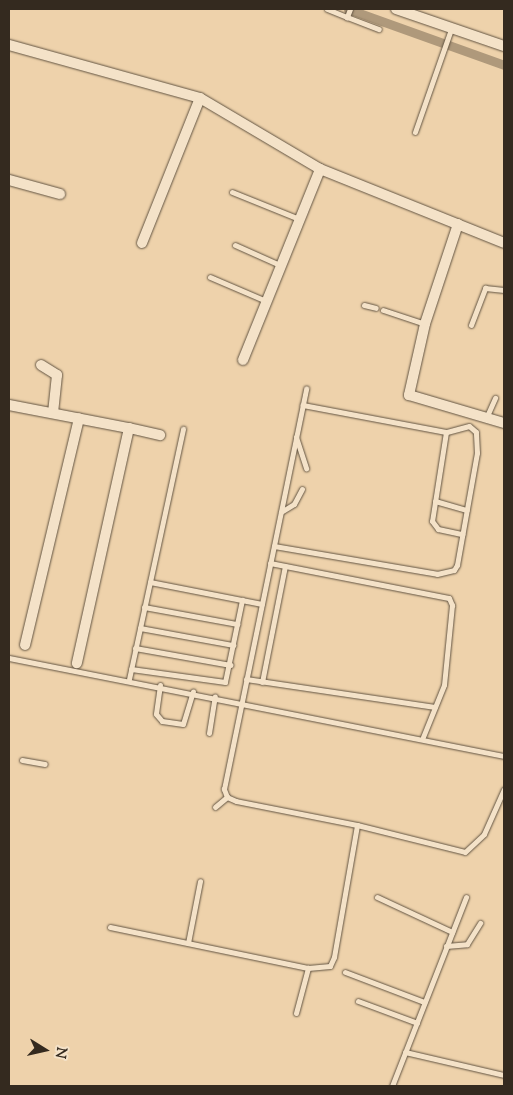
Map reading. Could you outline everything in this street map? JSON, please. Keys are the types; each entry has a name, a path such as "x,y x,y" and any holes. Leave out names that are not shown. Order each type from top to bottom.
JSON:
{"street":[{"path":"396,9 450,34 504,46"},
{"path":"9,45 200,98 320,169 504,243"},
{"path":"142,243 200,98"},
{"path":"243,360 320,169"},
{"path":"9,180 60,194"},
{"path":"458,224 425,324 409,395 486,416 504,423"},
{"path":"42,365 57,376 53,413"},
{"path":"9,404 160,435"},
{"path":"25,645 79,418"},
{"path":"77,663 129,428"}],"lane":[{"path":"327,9 379,29"},
{"path":"347,17 350,9"},
{"path":"415,132 450,34"},
{"path":"232,192 299,219"},
{"path":"235,246 280,265"},
{"path":"210,277 266,301"},
{"path":"471,325 485,288 504,290"},
{"path":"364,304 376,308"},
{"path":"383,310 425,324"},
{"path":"227,797 224,789 306,388"},
{"path":"486,416 495,398"},
{"path":"274,546 445,574 457,565 478,440 468,426 446,432 302,405"},
{"path":"129,679 183,429"},
{"path":"446,432 435,501 434,527 462,534"},
{"path":"296,436 306,468"},
{"path":"281,512 294,504 302,490"},
{"path":"435,501 467,510"},
{"path":"270,563 449,598 452,605 446,674 423,737"},
{"path":"262,682 285,566"},
{"path":"150,582 262,604"},
{"path":"131,669 220,683 230,664 242,600"},
{"path":"144,607 237,624"},
{"path":"140,628 233,645"},
{"path":"135,648 230,664"},
{"path":"9,658 242,701 423,737 504,756"},
{"path":"246,679 435,707"},
{"path":"160,685 156,714 162,721 183,724 193,692"},
{"path":"209,733 215,696"},
{"path":"22,760 45,764"},
{"path":"227,797 357,825 466,852 484,834 504,789"},
{"path":"216,807 227,797"},
{"path":"110,927 308,968 330,966 334,958 357,825"},
{"path":"188,942 200,881"},
{"path":"377,896 452,932"},
{"path":"392,1086 466,897"},
{"path":"446,946 467,944 480,924"},
{"path":"296,1013 308,968"},
{"path":"345,972 424,1002"},
{"path":"358,1001 417,1023"},
{"path":"405,1052 504,1075"}],"waterway":[{"path":"348,9 504,65"}]}
